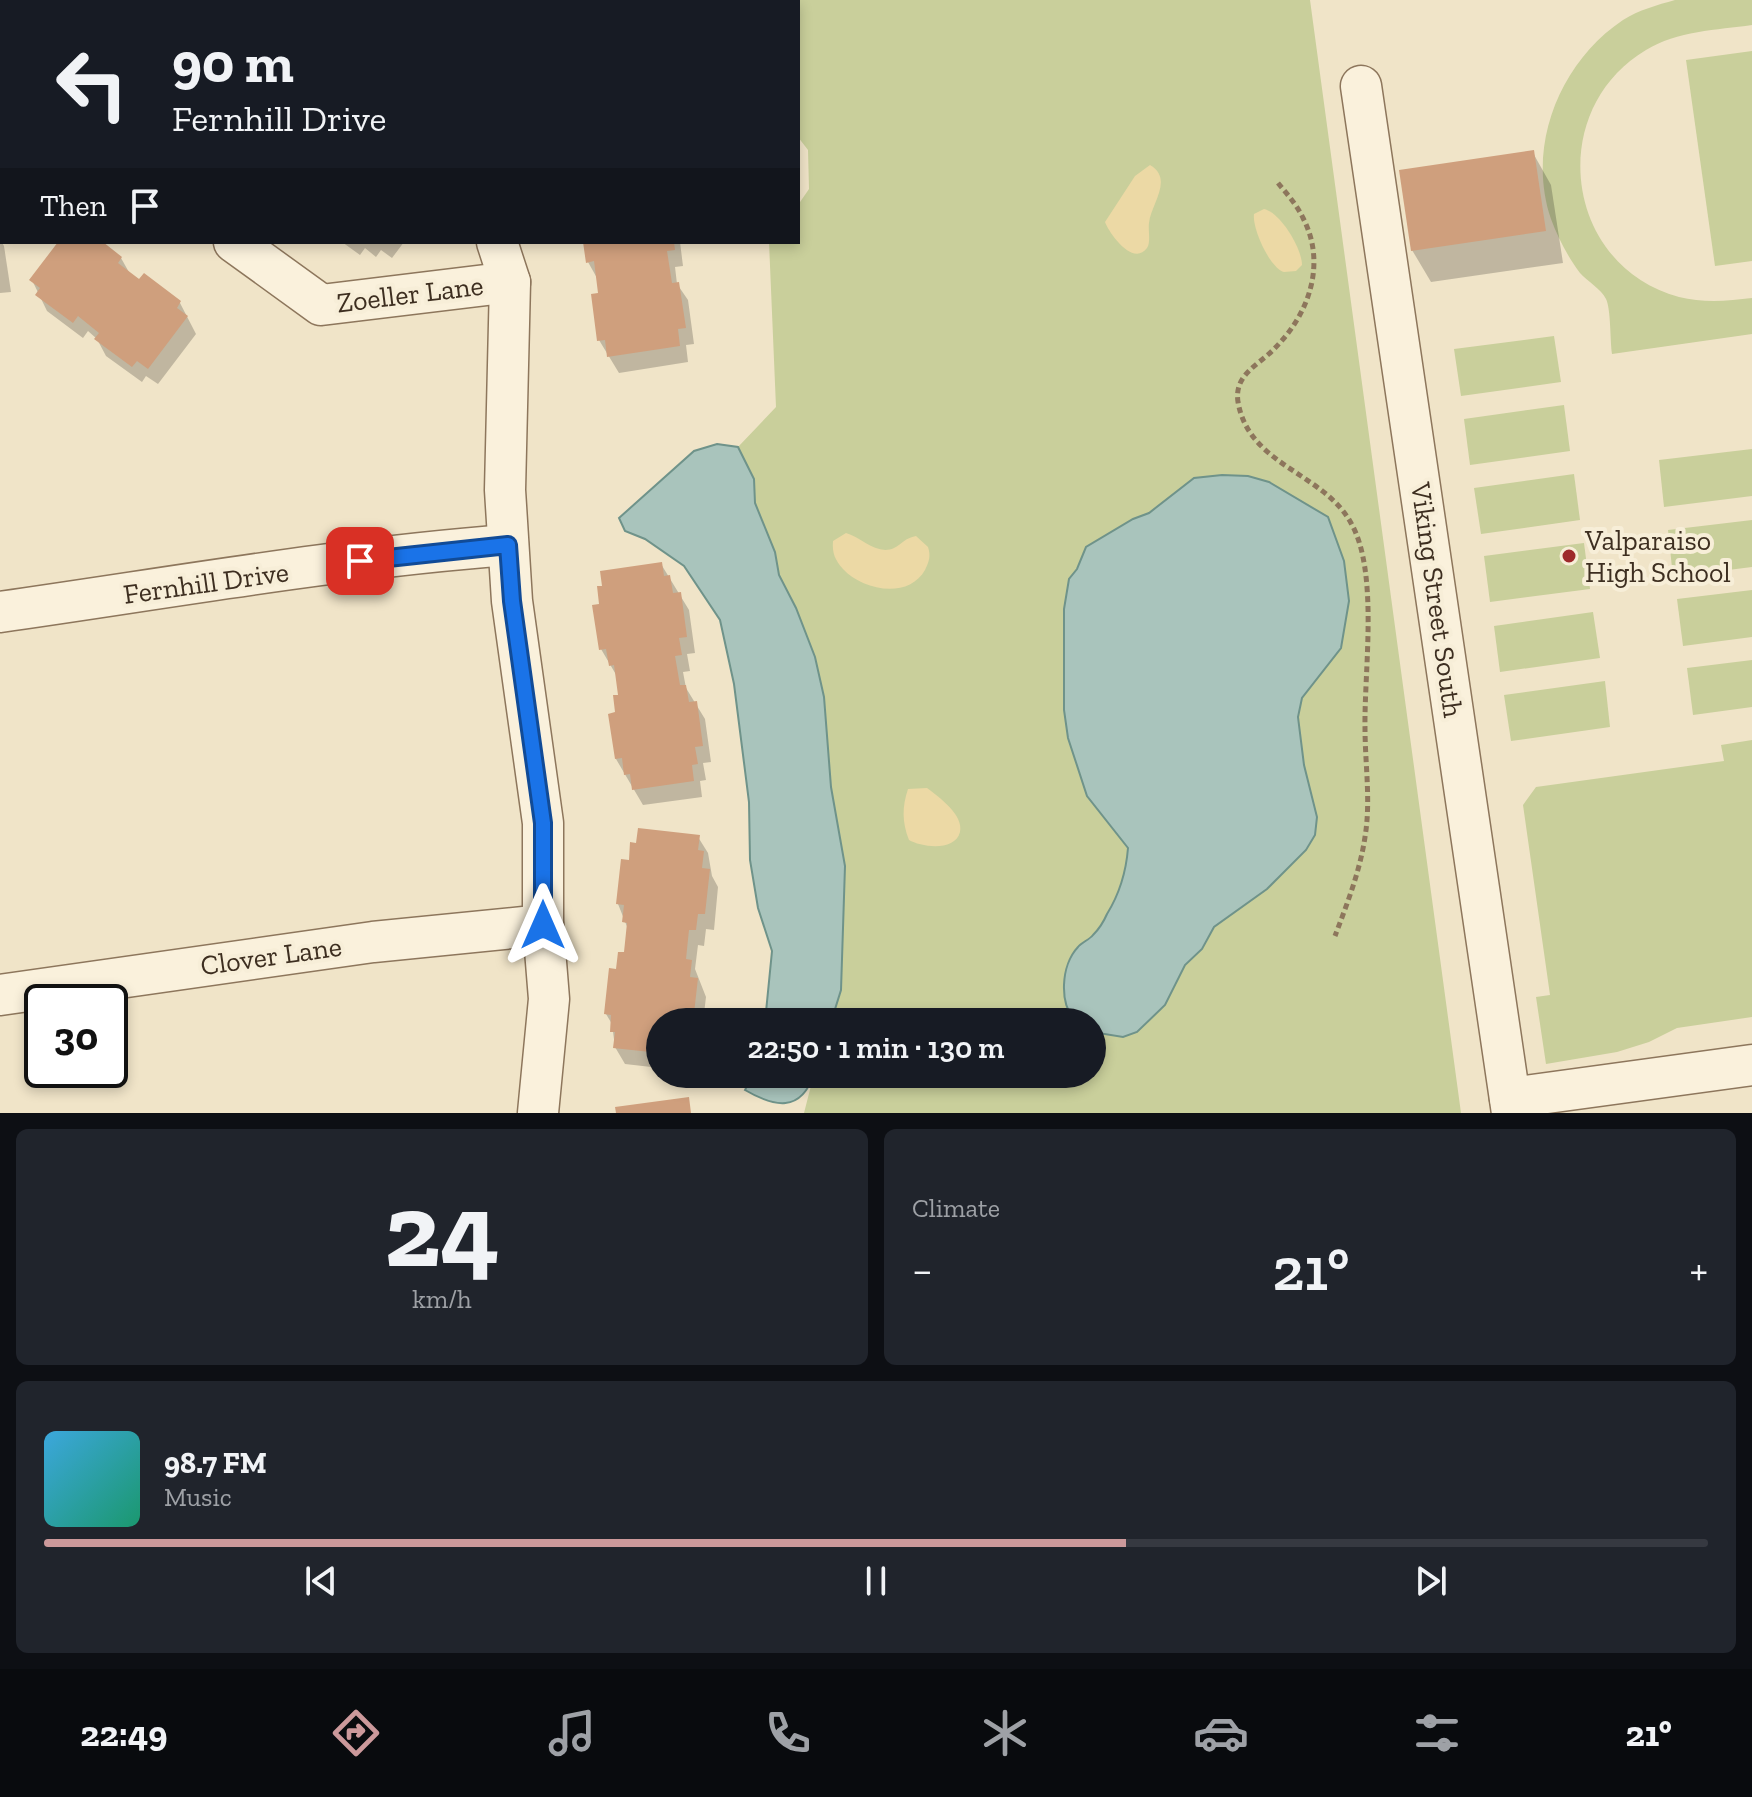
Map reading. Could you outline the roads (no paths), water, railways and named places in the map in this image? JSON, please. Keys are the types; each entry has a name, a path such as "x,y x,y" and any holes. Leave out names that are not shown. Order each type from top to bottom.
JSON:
{"street":[{"name":"Viking Street South","path":"1361,86 1511,1106"},
{"name":"Zoeller Lane","path":"237,244 321,305 510,282"},
{"path":"498,244 510,282 505,490 512,601 543,823 543,925 549,999 538,1113"},
{"name":"Fernhill Drive","path":"0,612 334,564 508,545"},
{"name":"Clover Lane","path":"0,995 373,942 543,925"},
{"path":"1511,1106 1752,1065"}],"water":[{"path":"717,444 738,447 754,479 755,503 775,552 779,575 815,657 824,697 831,787 845,866 841,990 835,1008 766,1008 772,951 758,908 750,860 749,802 734,684 720,620 684,566 645,539 625,531 619,518 694,451"},
{"path":"1248,476 1269,482 1328,517 1344,561 1349,601 1341,648 1302,698 1298,717 1304,765 1317,817 1315,835 1306,850 1267,889 1214,927 1202,949 1185,965 1165,1005 1137,1032 1123,1037 1106,1034 1106,1008 1068,1008 1064,996 1068,964 1080,945 1103,922 1124,874 1128,848 1087,796 1068,738 1064,710 1064,609 1069,579 1086,547 1149,513 1194,478"},
{"path":"807,1088 794,1101 786,1103 766,1100 745,1090"}],"place":[{"name":"Valparaiso High School","path":"1569,556"}]}
